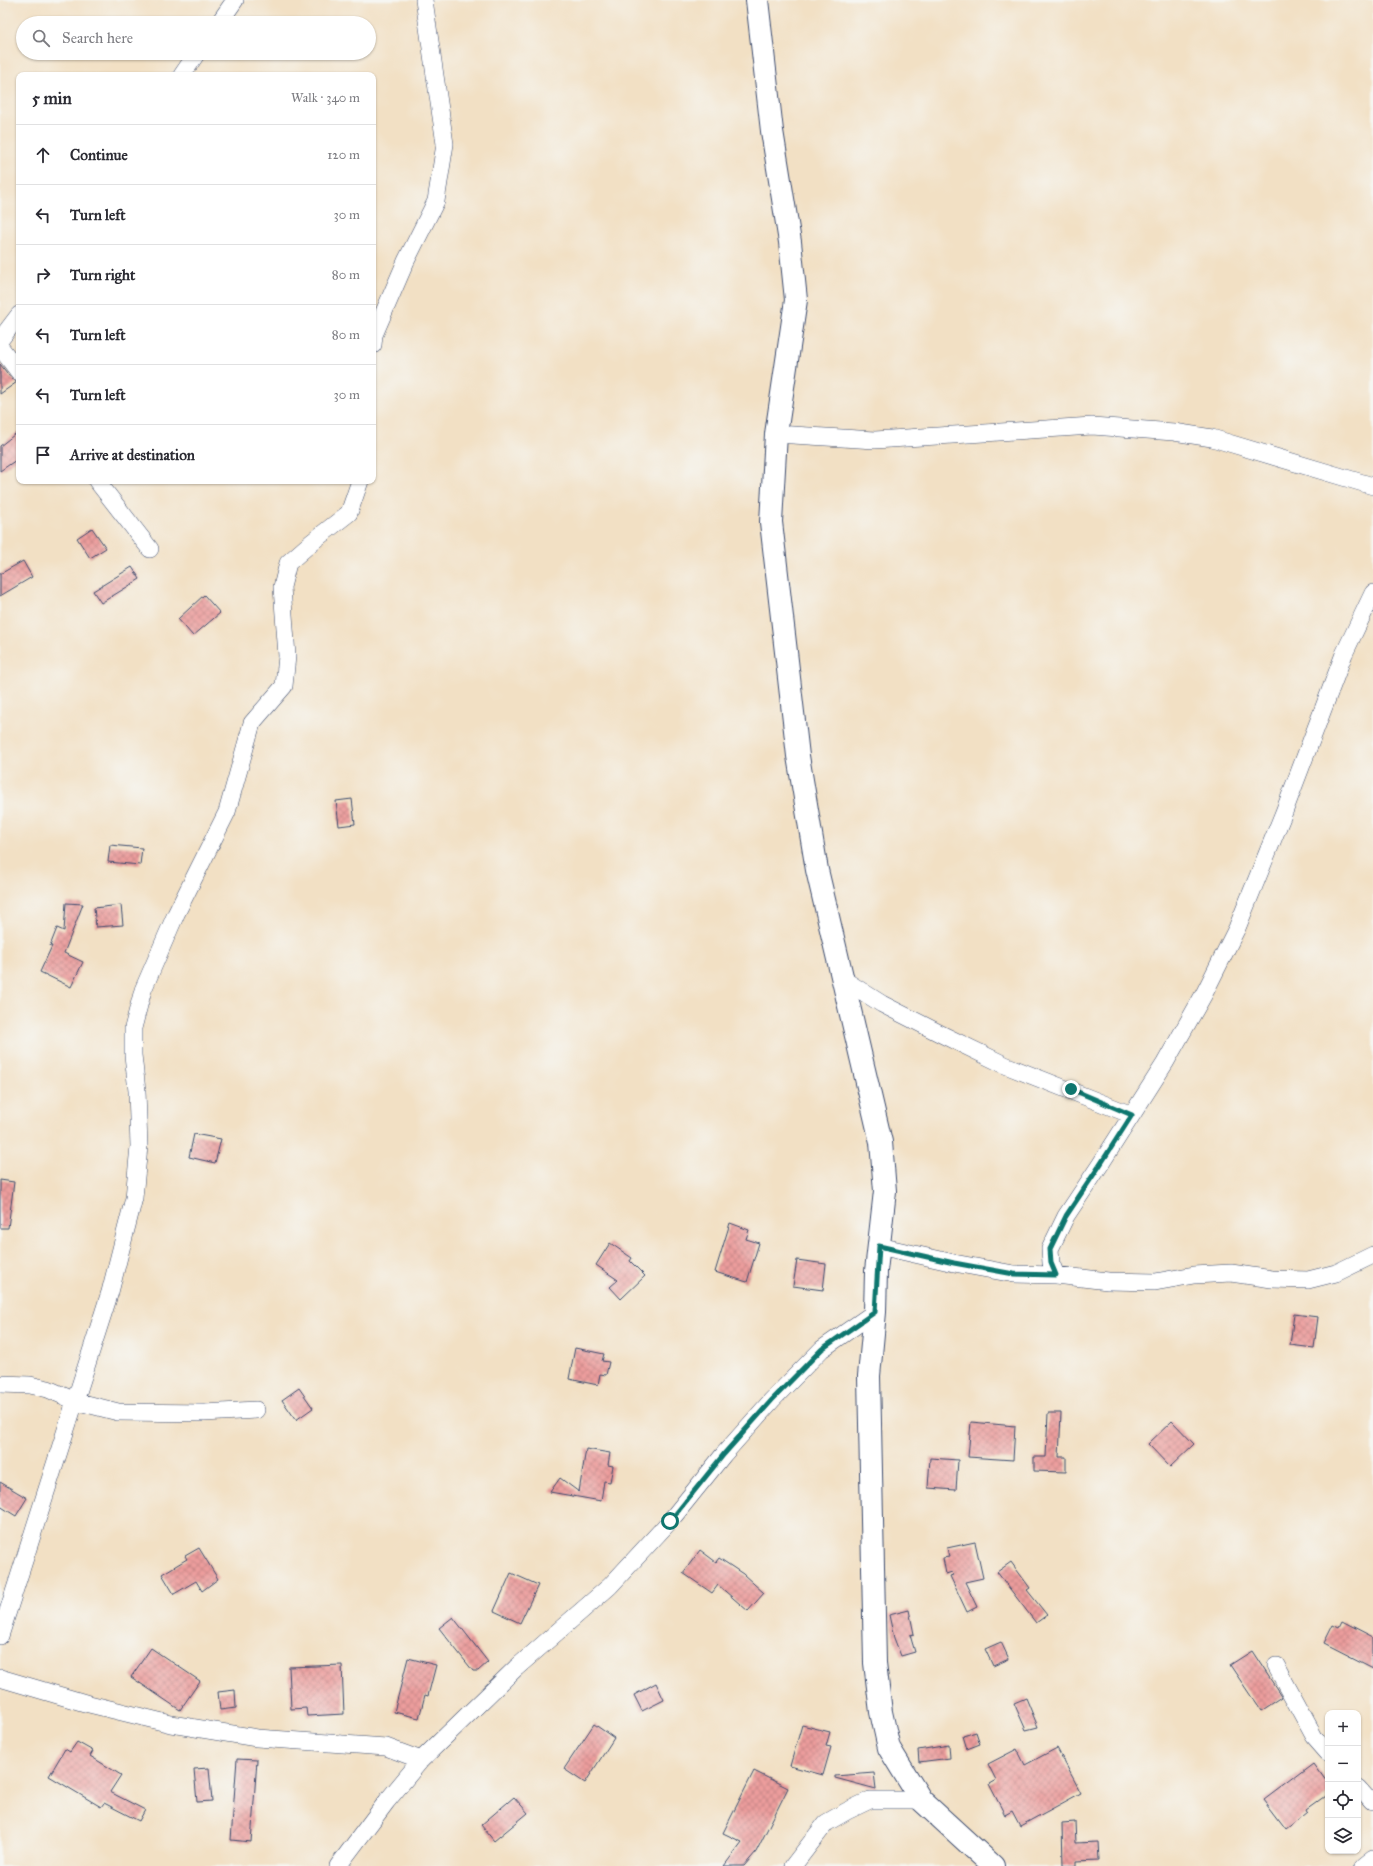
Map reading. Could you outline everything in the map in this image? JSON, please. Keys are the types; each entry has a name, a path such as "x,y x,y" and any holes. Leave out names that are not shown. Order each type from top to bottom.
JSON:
{"main road":[{"path":"757,0 772,131 790,242 796,300 776,434 771,522 798,756 817,870 841,978 881,1142 884,1191 869,1376 875,1663 880,1712 889,1748 921,1800 993,1866"}],"street":[{"path":"224,16 235,0"},
{"path":"376,330 406,260 436,201 443,158 445,144 424,0"},
{"path":"184,72 192,60"},
{"path":"0,340 16,319"},
{"path":"0,347 16,368"},
{"path":"776,434 875,440 1092,426 1174,432 1212,438 1373,486"},
{"path":"99,484 150,549"},
{"path":"0,1636 110,1292 134,1198 139,1146 137,1091 133,1055 133,1028 143,990 176,914 227,812 252,723 284,686 287,656 282,587 288,563 350,513 359,484"},
{"path":"1056,1275 1051,1263 1050,1249 1066,1216 1165,1063 1204,994 1237,928 1287,804 1344,654 1373,593"},
{"path":"841,978 882,1004 1006,1065 1132,1115"},
{"path":"879,1246 954,1263 1014,1274 1056,1275 1108,1281 1155,1282 1194,1275 1231,1273 1272,1279 1308,1280 1336,1273 1373,1255"},
{"path":"338,1866 387,1800 421,1760 516,1668 610,1586 670,1521 724,1454 772,1400 822,1349 875,1312"},
{"path":"0,1384 30,1385 48,1389 76,1400 118,1412 204,1413 256,1410"},
{"path":"1276,1666 1314,1736 1325,1749"},
{"path":"0,1678 85,1703 171,1724 257,1738 386,1747 421,1760"},
{"path":"1361,1789 1373,1802"},
{"path":"793,1866 826,1823 846,1811 870,1800 921,1800"},
{"path":"1363,1866 1373,1858"}],"building":[{"path":"0,364 16,383 0,394"},
{"path":"16,433 16,460 0,471 0,446"},
{"path":"92,528 106,548 90,558 77,538"},
{"path":"23,561 32,577 0,596 0,574"},
{"path":"132,567 140,579 101,603 93,591"},
{"path":"204,595 220,613 193,636 178,619"},
{"path":"352,799 355,824 339,826 336,801"},
{"path":"110,845 142,848 140,865 108,862"},
{"path":"66,903 83,904 64,953 83,962 71,987 40,972 52,946 50,946 57,928 64,931"},
{"path":"121,905 123,925 96,927 94,908"},
{"path":"194,1134 221,1139 215,1163 189,1157"},
{"path":"0,1180 14,1182 8,1228 0,1228"},
{"path":"730,1223 749,1230 746,1239 759,1243 747,1282 715,1272"},
{"path":"610,1243 632,1258 630,1261 645,1276 621,1299 610,1287 618,1280 596,1265"},
{"path":"797,1260 826,1264 823,1290 793,1286"},
{"path":"1294,1314 1318,1317 1314,1348 1290,1345"},
{"path":"575,1348 604,1354 602,1361 609,1362 606,1375 600,1374 598,1385 569,1379"},
{"path":"299,1388 313,1408 296,1420 282,1400"},
{"path":"1048,1413 1061,1413 1059,1457 1066,1457 1066,1472 1034,1471 1034,1457 1046,1457"},
{"path":"1172,1421 1194,1444 1170,1467 1148,1444"},
{"path":"971,1422 1015,1426 1013,1460 968,1457"},
{"path":"586,1449 610,1453 608,1465 613,1466 610,1482 604,1481 601,1501 550,1492 560,1478 579,1492"},
{"path":"930,1458 958,1460 956,1490 928,1488"},
{"path":"0,1482 27,1498 16,1516 0,1506"},
{"path":"975,1542 983,1578 965,1582 977,1607 967,1612 950,1576 953,1575 952,1572 946,1574 943,1558 949,1557 947,1548"},
{"path":"199,1548 218,1579 202,1591 196,1581 174,1594 162,1574 187,1559 185,1556"},
{"path":"700,1550 716,1562 719,1558 743,1574 764,1593 748,1611 718,1585 712,1593 683,1573"},
{"path":"1011,1562 1030,1588 1027,1590 1047,1615 1036,1623 997,1572"},
{"path":"511,1573 538,1585 520,1623 494,1611"},
{"path":"909,1610 914,1634 910,1635 915,1652 901,1656 894,1638 889,1615"},
{"path":"453,1617 488,1662 478,1671 473,1671 439,1628"},
{"path":"1342,1622 1373,1638 1373,1668 1324,1643 1333,1625 1339,1628"},
{"path":"1001,1642 1009,1659 993,1666 985,1649"},
{"path":"151,1648 200,1681 180,1710 131,1677"},
{"path":"1252,1651 1282,1697 1261,1711 1230,1665"},
{"path":"408,1658 436,1665 428,1696 425,1695 419,1718 394,1712"},
{"path":"342,1665 344,1714 307,1716 306,1708 291,1709 289,1667"},
{"path":"656,1683 664,1700 642,1711 634,1695"},
{"path":"235,1690 236,1708 220,1710 218,1692"},
{"path":"1026,1698 1038,1727 1026,1730 1014,1703"},
{"path":"594,1724 614,1738 585,1783 564,1769"},
{"path":"802,1725 830,1732 826,1746 831,1747 823,1775 790,1766"},
{"path":"976,1732 980,1744 967,1749 963,1736"},
{"path":"77,1742 93,1751 90,1756 121,1775 110,1792 145,1810 139,1821 104,1803 101,1807 49,1776 65,1749 70,1752"},
{"path":"949,1745 950,1758 919,1762 918,1750"},
{"path":"1057,1748 1081,1793 1020,1826 1012,1811 1005,1815 989,1784 996,1780 988,1764 1017,1749 1025,1765"},
{"path":"237,1759 257,1760 251,1842 231,1840"},
{"path":"1313,1763 1325,1780 1325,1796 1307,1809 1308,1811 1286,1829 1264,1800"},
{"path":"209,1768 212,1801 197,1802 194,1769"},
{"path":"754,1771 788,1788 756,1852 744,1866 724,1866 742,1842 723,1833"},
{"path":"874,1773 876,1789 835,1778 835,1776"},
{"path":"514,1797 528,1813 494,1841 481,1825"},
{"path":"1075,1822 1076,1843 1098,1842 1099,1860 1076,1861 1076,1866 1063,1866 1062,1823"}],"route":[{"path":"670,1521 724,1454 772,1400 822,1349 875,1312 876,1271 879,1246 954,1263 1014,1274 1056,1275 1051,1263 1050,1249 1066,1216 1132,1115 1071,1089"}]}
